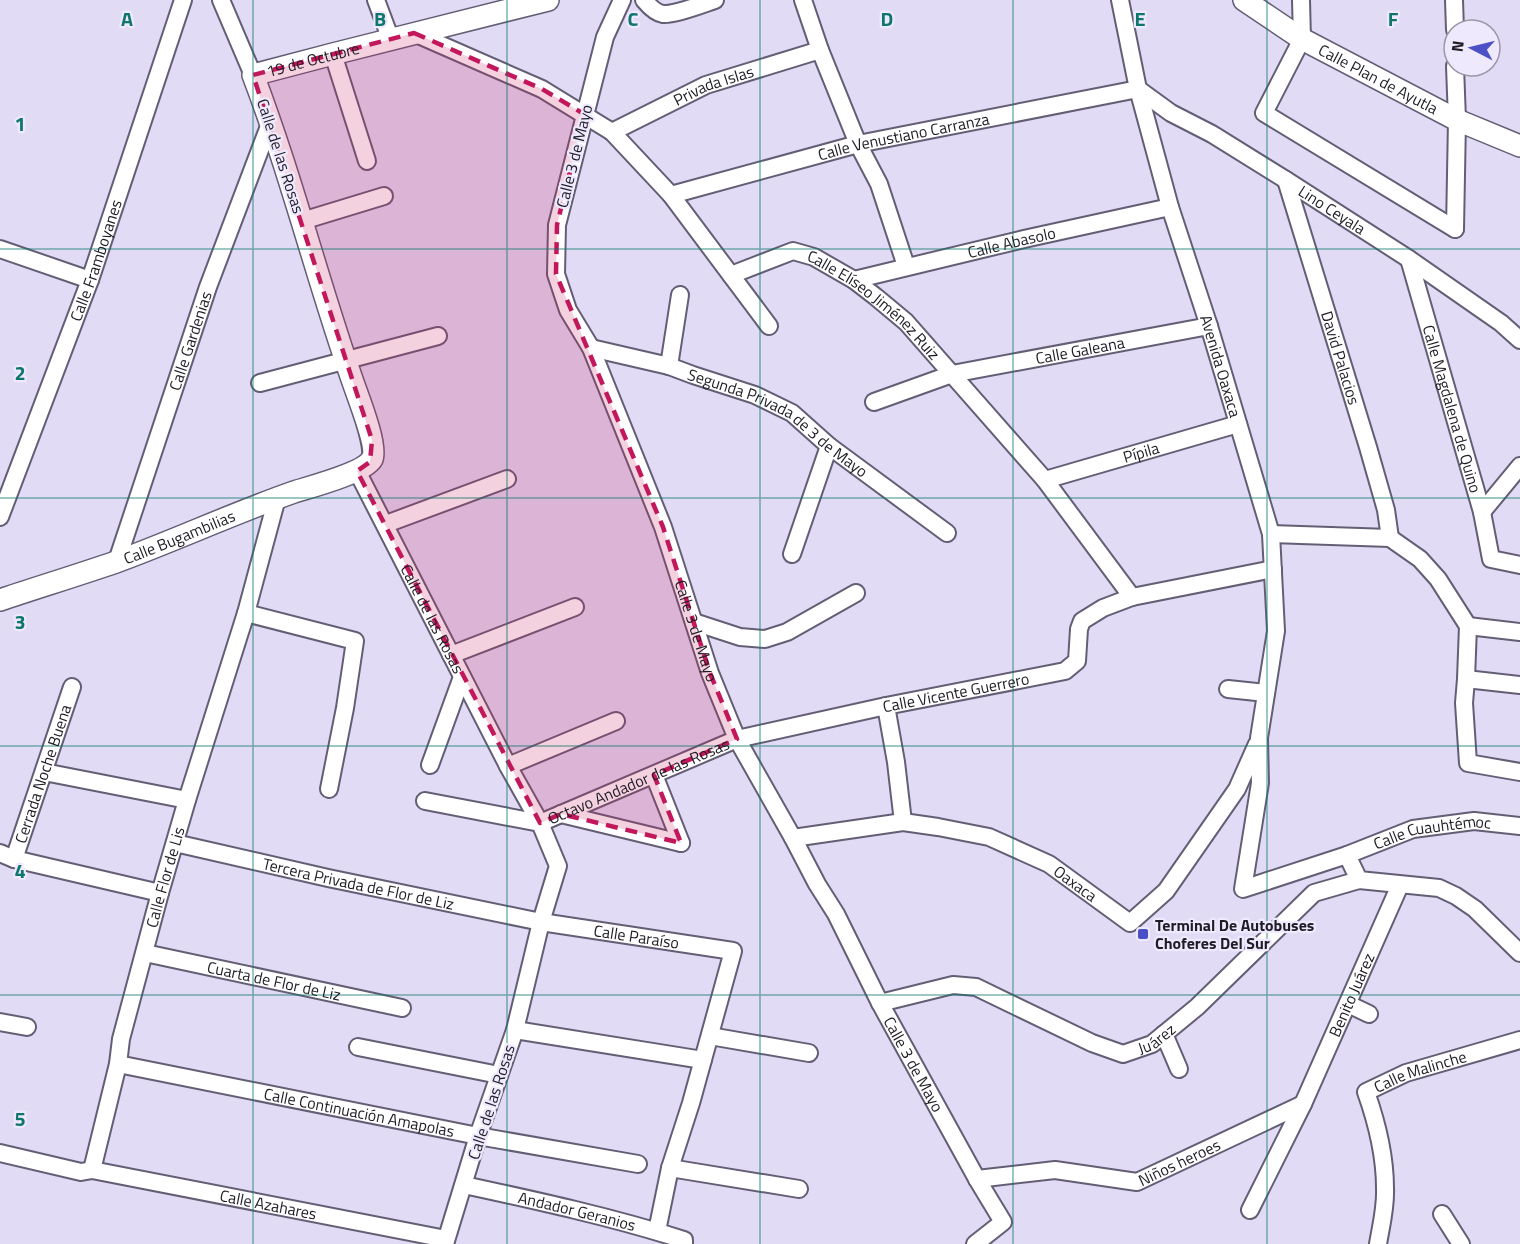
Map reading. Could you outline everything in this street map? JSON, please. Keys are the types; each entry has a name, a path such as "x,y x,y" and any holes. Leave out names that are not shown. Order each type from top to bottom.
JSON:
{"street":[{"name":"Calle Framboyanes","path":"0,517 90,280 183,0"},
{"name":"Calle de las Rosas","path":"221,0 271,121 372,440 374,455 370,462 357,471 540,824 558,866 541,922 514,1030 446,1241"},
{"path":"376,0 391,40"},
{"name":"19 de Octubre","path":"253,75 548,0"},
{"name":"Calle 3 de Mayo","path":"622,0 605,37 557,225 556,274 568,310 591,348 663,527 710,673 736,739 794,838 817,884 836,914 880,1003 1003,1222 975,1244"},
{"path":"644,0 656,12 664,14 715,0"},
{"path":"803,0 820,50 858,144 879,184 906,266"},
{"name":"Avenida Oaxaca","path":"1120,0 1138,89 1170,207 1209,326 1271,534 1276,631 1259,738"},
{"name":"Calle Plan de Ayutla","path":"1244,0 1302,39 1456,120 1520,146"},
{"path":"1301,0 1302,39 1264,113 1455,229 1455,78"},
{"path":"1454,0 1455,18"},
{"path":"414,33 542,89 612,132 671,195 769,326"},
{"name":"Privada Islas","path":"612,132 706,85 820,50"},
{"path":"333,54 367,161"},
{"name":"Calle Venustiano Carranza","path":"671,195 858,144 1138,89"},
{"name":"Lino Ceyala","path":"1138,89 1171,113 1212,134 1409,259 1501,323 1520,340"},
{"name":"Calle Gardenias","path":"117,561 208,287 271,121"},
{"name":"David Palacios","path":"1286,180 1368,447 1386,510 1390,538"},
{"path":"302,221 384,196"},
{"name":"Calle Abasolo","path":"854,280 906,266 1170,207"},
{"path":"0,249 90,280"},
{"name":"Calle Elíseo Jiménez Ruiz","path":"731,275 793,251 814,257 854,280 906,322 1045,480 1132,597"},
{"name":"Calle Magdalena de Quino","path":"1409,259 1482,512 1491,559 1520,565"},
{"path":"669,366 680,296"},
{"name":"Calle Galeana","path":"874,402 952,374 1209,326"},
{"path":"260,383 438,336"},
{"name":"Segunda Privada de 3 de Mayo","path":"591,348 669,366 755,395 792,413 829,446 947,533"},
{"name":"Pípila","path":"1045,480 1238,424"},
{"path":"792,554 829,446"},
{"path":"1482,512 1520,466"},
{"name":"Calle Bugambilias","path":"0,600 117,561 277,498 357,471"},
{"path":"386,524 507,479"},
{"name":"Calle Flor de Lis","path":"92,1170 118,1064 121,1039 160,893 246,613 277,498"},
{"path":"1271,534 1390,538 1420,559 1438,579 1468,626 1464,704 1468,764 1520,772"},
{"path":"1132,597 1273,568"},
{"path":"694,622 740,637 765,639 787,632 856,593"},
{"name":"Calle Vicente Guerrero","path":"736,739 886,706 1065,671 1077,661 1079,629 1082,621 1102,608 1132,597"},
{"path":"451,655 575,608"},
{"path":"246,613 355,641 329,789"},
{"path":"1468,626 1520,632"},
{"path":"430,765 462,677"},
{"path":"1466,679 1520,685"},
{"name":"Cerrada Noche Buena","path":"7,856 44,772 72,687"},
{"path":"1228,689 1266,693"},
{"path":"886,706 903,822"},
{"path":"508,766 616,721"},
{"name":"Oaxaca","path":"794,838 903,822 989,837 1049,864 1131,923 1166,891 1237,789 1259,738"},
{"name":"Calle Cuauhtémoc","path":"1259,738 1260,783 1243,889 1347,855 1413,829 1474,821 1520,826"},
{"name":"Octavo Andador de las Rosas","path":"540,824 736,739"},
{"path":"44,772 187,800"},
{"path":"561,814 681,843 654,775"},
{"path":"425,801 540,824"},
{"name":"Tercera Privada de Flor de Liz","path":"175,843 328,878 541,922"},
{"path":"1347,855 1359,880 1440,888 1456,896 1475,909 1520,952"},
{"path":"7,856 160,893"},
{"name":"Juárez","path":"880,1003 953,986 976,987 1092,1043 1123,1054 1152,1044 1197,1007 1314,893 1359,880"},
{"name":"Benito Juárez","path":"1250,1210 1303,1104 1400,885"},
{"name":"Calle Paraíso","path":"541,922 733,951 710,1036"},
{"name":"Cuarta de Flor de Liz","path":"145,953 402,1008"},
{"path":"1348,1004 1369,1014"},
{"path":"0,1022 27,1027"},
{"path":"514,1030 703,1060"},
{"path":"1164,1034 1179,1069"},
{"path":"657,1231 670,1168 710,1036 810,1053"},
{"name":"Calle Malinche","path":"1378,1244 1386,1190 1384,1162 1377,1124 1366,1092 1406,1073 1520,1040"},
{"path":"358,1047 499,1075"},
{"name":"Calle Continuación Amapolas","path":"118,1064 478,1136 638,1164"},
{"name":"Niños heroes","path":"977,1179 1055,1170 1137,1182 1303,1104"},
{"path":"0,1152 81,1172 92,1170"},
{"path":"670,1168 799,1189"},
{"name":"Calle Azahares","path":"92,1170 446,1241"},
{"name":"Andador Geranios","path":"464,1185 657,1231 684,1240 684,1244"},
{"path":"1442,1214 1461,1244"}],"highlighted area":[{"path":"414,33 542,89 584,114 557,225 556,274 663,527 710,673 737,739 654,775 681,843 561,814 540,823 357,471 370,462 372,440 253,75"}],"place":[{"name":"Terminal De Autobuses Choferes Del Sur","path":"1143,934"}]}
